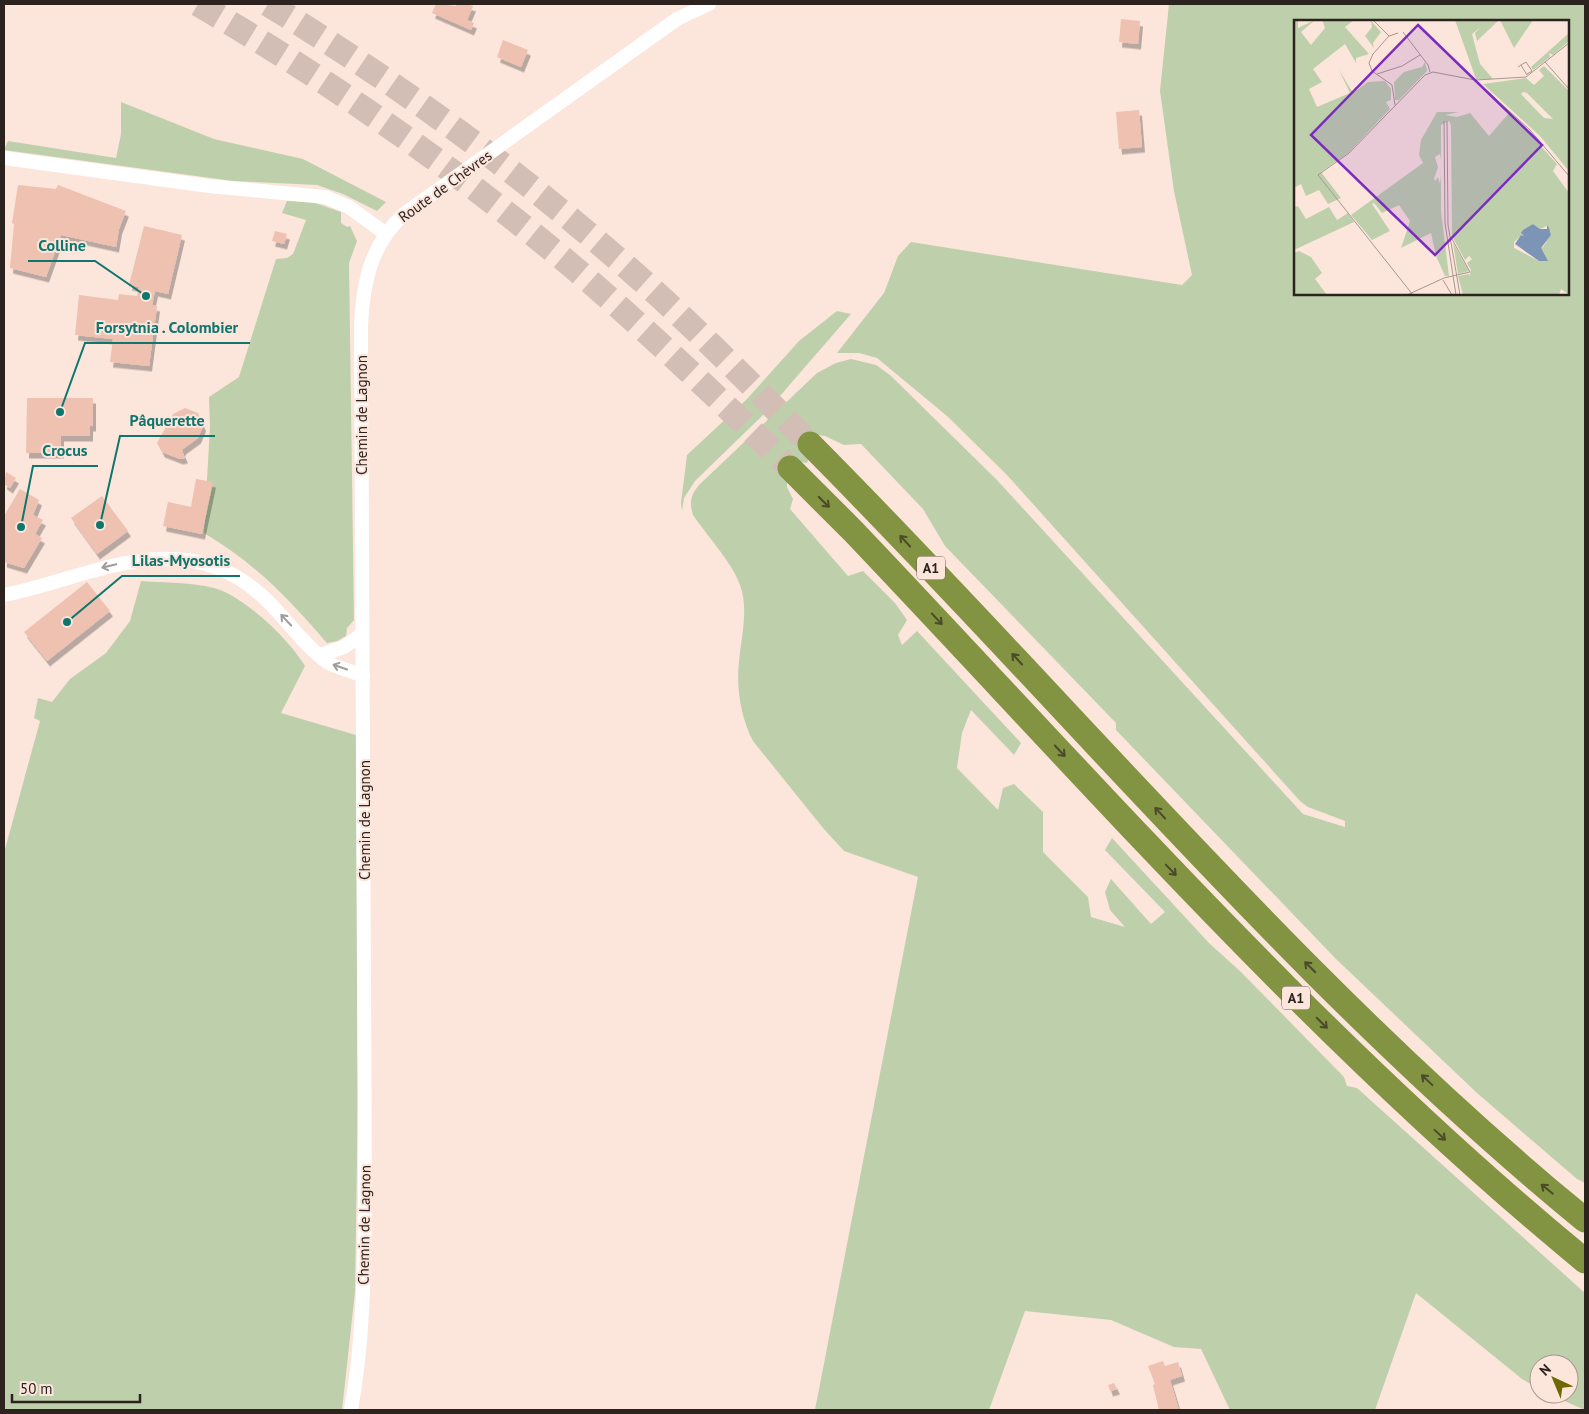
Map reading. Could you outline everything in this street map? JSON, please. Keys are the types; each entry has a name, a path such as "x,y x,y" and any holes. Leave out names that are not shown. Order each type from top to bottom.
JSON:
{"highway":[{"name":"A1","path":"810,444 890,524 1250,908 1383,1040 1528,1173 1585,1220"},
{"name":"A1","path":"790,468 853,531 1158,856 1274,976 1364,1065 1447,1142 1522,1209 1585,1261"}],"street":[{"name":"Route de Chèvres","path":"4,158 209,186 325,197 349,207 386,234 394,223 414,206 677,19 709,4"},
{"name":"Chemin de Lagnon","path":"351,1410 355,1387 363,1293 365,1193 362,309 367,273 386,234"},
{"path":"4,595 112,564 162,560 199,562 215,566 249,585 329,663 363,676"},
{"path":"320,655 344,647 362,634"}],"green space":[{"path":"1169,4 1585,4 1585,1183 1577,1179 1477,1093 1336,959 1116,730 1116,723 945,546 923,509 861,444 844,445 825,436 817,435 807,463 800,462 787,474 787,487 793,499 790,509 848,576 863,571 895,603 907,620 898,635 902,645 917,631 1021,743 1014,755 971,710 962,733 957,768 998,810 1003,788 1014,784 1043,812 1043,852 1088,897 1091,917 1125,927 1110,910 1105,892 1111,879 1151,924 1165,912 1105,850 1112,838 1209,943 1241,972 1344,1077 1347,1086 1357,1088 1585,1293 1585,1410 1572,1404 1579,1404 1579,1354 1529,1354 1529,1383 1416,1293 1375,1410 1230,1410 1201,1349 1174,1347 1111,1320 1025,1311 989,1410 815,1410 918,877 844,851 823,828 753,741 745,723 739,692 738,672 744,624 743,594 731,567 693,515 691,499 699,485 817,373 836,363 851,359 876,365 890,375 997,480 1303,814 1345,827 1345,821 1308,807 1300,801 1006,474 947,416 877,358 859,353 837,353 884,293 898,256 911,242 1182,285 1192,275 1174,191 1160,91"},
{"path":"121,102 214,139 303,159 386,202 377,211 343,194 317,185 233,181 4,150 8,141 116,158 121,134"},
{"path":"287,201 313,202 341,212 341,223 347,227 350,226 357,241 349,263 354,620 347,628 346,636 337,641 327,643 299,611 270,583 240,557 204,533 210,426 209,397 239,377 276,259 287,258 293,254 306,220 282,213"},
{"path":"837,311 851,314 766,412 695,481 684,498 682,511 681,503 687,455 746,400 799,341"},
{"path":"141,581 214,588 239,600 252,609 278,632 305,666 281,713 356,735 358,1092 355,1292 342,1410 4,1410 4,853 40,721 34,718 38,698 52,702 70,679 106,653 130,621"}],"building":[{"path":"436,4 456,6 457,4 467,4 473,6 467,20 474,23 471,30 432,13"},
{"path":"1121,19 1140,21 1138,44 1119,42"},
{"path":"503,40 528,50 521,67 497,57"},
{"path":"1139,110 1142,147 1119,149 1116,112"},
{"path":"18,185 56,189 58,185 126,211 119,229 116,247 61,235 46,277 10,268 14,224 12,223"},
{"path":"144,226 182,235 168,294 155,291 152,305 157,306 149,366 110,362 113,339 75,335 79,295 118,300 119,294 137,296 139,287 129,285"},
{"path":"275,231 287,234 284,244 272,241"},
{"path":"27,398 93,398 93,426 90,426 90,436 61,436 61,453 26,453"},
{"path":"185,408 198,413 203,426 198,438 183,449 185,458 180,459 162,452 157,443 173,414"},
{"path":"6,472 16,478 10,488 4,484"},
{"path":"196,479 213,482 202,534 163,526 168,502 191,507"},
{"path":"20,489 39,500 33,515 43,520 35,534 42,538 24,568 4,562 4,516"},
{"path":"102,496 128,531 97,554 71,518"},
{"path":"87,582 110,611 47,661 24,632"},
{"path":"1163,1361 1165,1366 1178,1362 1182,1376 1170,1380 1179,1410 1159,1410 1153,1385 1155,1384 1148,1366"},
{"path":"1114,1383 1117,1389 1110,1391 1108,1385"}],"tunnel":[{"path":"198,4 344,95 484,195 573,267 629,316 790,468"},
{"path":"268,4 396,87 479,147 560,210 681,316 810,444"}],"place":[{"name":"Colline","path":"146,296"},
{"name":"Forsytnia . Colombier","path":"60,412"},
{"name":"Pâquerette","path":"100,525"},
{"name":"Crocus","path":"21,527"},
{"name":"Lilas-Myosotis","path":"67,622"}]}
